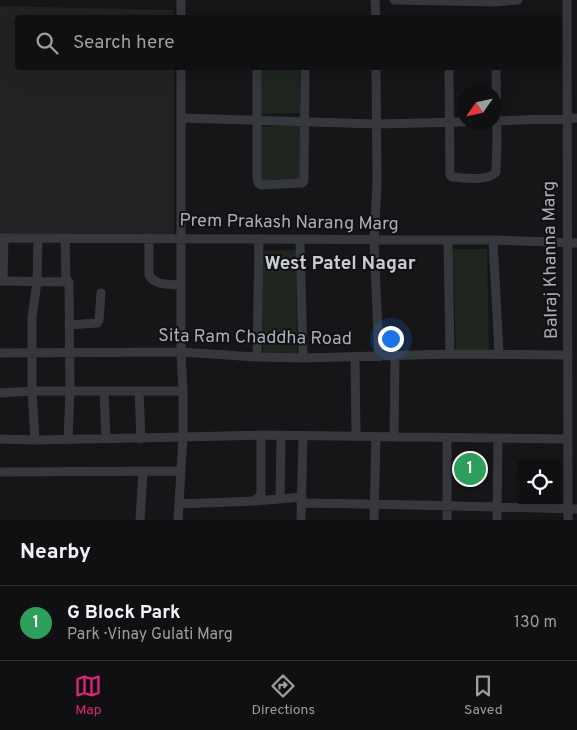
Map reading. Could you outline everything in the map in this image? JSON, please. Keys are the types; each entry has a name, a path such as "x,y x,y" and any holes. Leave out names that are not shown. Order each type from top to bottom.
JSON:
{"street":[{"path":"181,0 181,15"},
{"path":"376,0 376,15"},
{"path":"394,0 518,0"},
{"name":"Balraj Khanna Marg","path":"567,0 566,119 572,243 568,355 568,439 573,509 568,520"},
{"path":"178,520 183,391 181,352 180,70"},
{"path":"257,70 257,179 259,184 262,185 304,182 305,70"},
{"path":"376,70 377,124 374,241 379,357"},
{"path":"450,70 451,176 484,178 492,176 496,172 496,130"},
{"path":"496,70 496,85"},
{"path":"180,118 377,124 457,122"},
{"path":"502,121 577,118"},
{"path":"2,238 2,281 66,282"},
{"name":"Prem Prakash Narang Marg","path":"2,238 493,240 572,243"},
{"path":"35,440 32,391 32,317 37,282 38,238"},
{"path":"65,238 66,282 69,282 70,391 68,440"},
{"path":"149,238 149,275 151,279 160,283 181,285"},
{"path":"257,357 259,239"},
{"path":"300,240 303,358"},
{"path":"448,240 450,354"},
{"path":"493,240 499,354"},
{"path":"69,325 97,323 100,320 101,293"},
{"name":"Sita Ram Chaddha Road","path":"0,353 181,352 303,358 395,357 450,354 568,355"},
{"path":"355,357 356,436"},
{"path":"394,437 395,357"},
{"path":"0,393 32,391 183,391"},
{"path":"104,391 106,439"},
{"path":"139,391 141,439"},
{"path":"0,439 141,439 261,435 568,439"},
{"path":"254,501 261,495 261,435"},
{"path":"280,499 281,436"},
{"path":"302,520 303,436"},
{"path":"374,520 376,436"},
{"path":"447,438 448,520"},
{"path":"497,520 498,438"},
{"path":"0,472 180,471"},
{"path":"140,520 143,472"},
{"path":"179,504 280,499 374,504 573,509"}],"shaded area":[{"path":"0,6 173,10 173,15 15,15 15,70 174,70 174,239 0,236"},
{"path":"259,70 299,70 300,113 260,114"},
{"path":"300,125 302,179 259,181 257,127"},
{"path":"453,249 487,249 489,353 456,354"},
{"path":"296,250 297,354 263,354 261,251"}],"place":[{"name":"G Block Park","path":"470,469"}],"district":[{"name":"West Patel Nagar","path":"340,264"}]}
